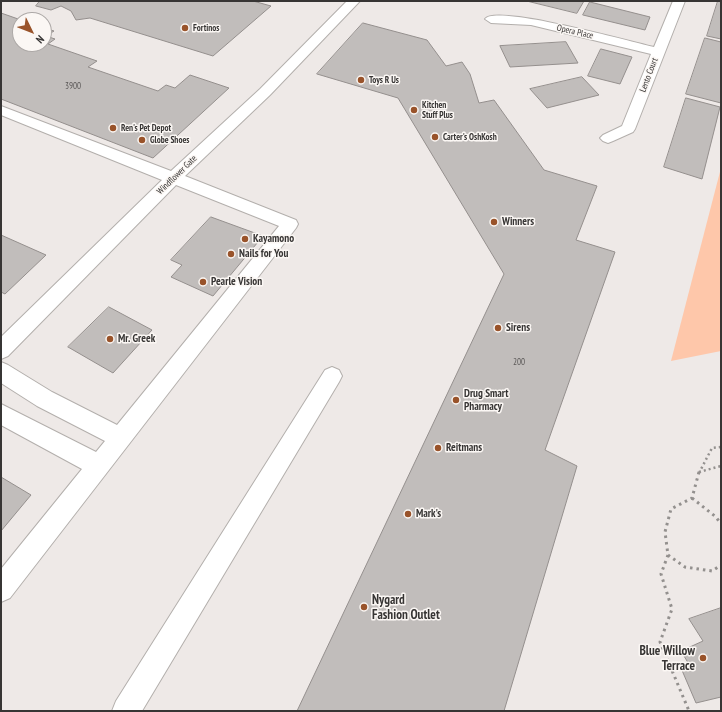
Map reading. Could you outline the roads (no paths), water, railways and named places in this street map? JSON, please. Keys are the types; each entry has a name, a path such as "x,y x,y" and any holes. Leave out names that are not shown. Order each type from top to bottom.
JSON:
{"street":[{"name":"Windflower Gate","path":"1,350 173,178 265,92 354,1"},
{"name":"Lento Court","path":"608,138 628,129 679,1"},
{"name":"Opera Place","path":"491,19 531,21 658,52"},
{"path":"1,110 290,224 1,589"},
{"path":"1,371 19,385 44,399 121,438"},
{"path":"126,711 332,376"},
{"path":"1,414 99,466"}],"place":[{"name":"Fortinos","path":"185,28"},
{"name":"Toys R Us","path":"361,80"},
{"name":"Kitchen Stuff Plus","path":"414,110"},
{"name":"Ren's Pet Depot","path":"113,128"},
{"name":"Carter's OshKosh","path":"435,137"},
{"name":"Globe Shoes","path":"142,140"},
{"name":"Winners","path":"494,222"},
{"name":"Kayamono","path":"245,239"},
{"name":"Nails for You","path":"231,254"},
{"name":"Pearle Vision","path":"203,282"},
{"name":"Sirens","path":"498,328"},
{"name":"Mr. Greek","path":"110,339"},
{"name":"Drug Smart Pharmacy","path":"456,400"},
{"name":"Reitmans","path":"438,448"},
{"name":"Mark's","path":"408,514"},
{"name":"Nygard Fashion Outlet","path":"364,607"},
{"name":"Blue Willow Terrace","path":"703,658"}]}
